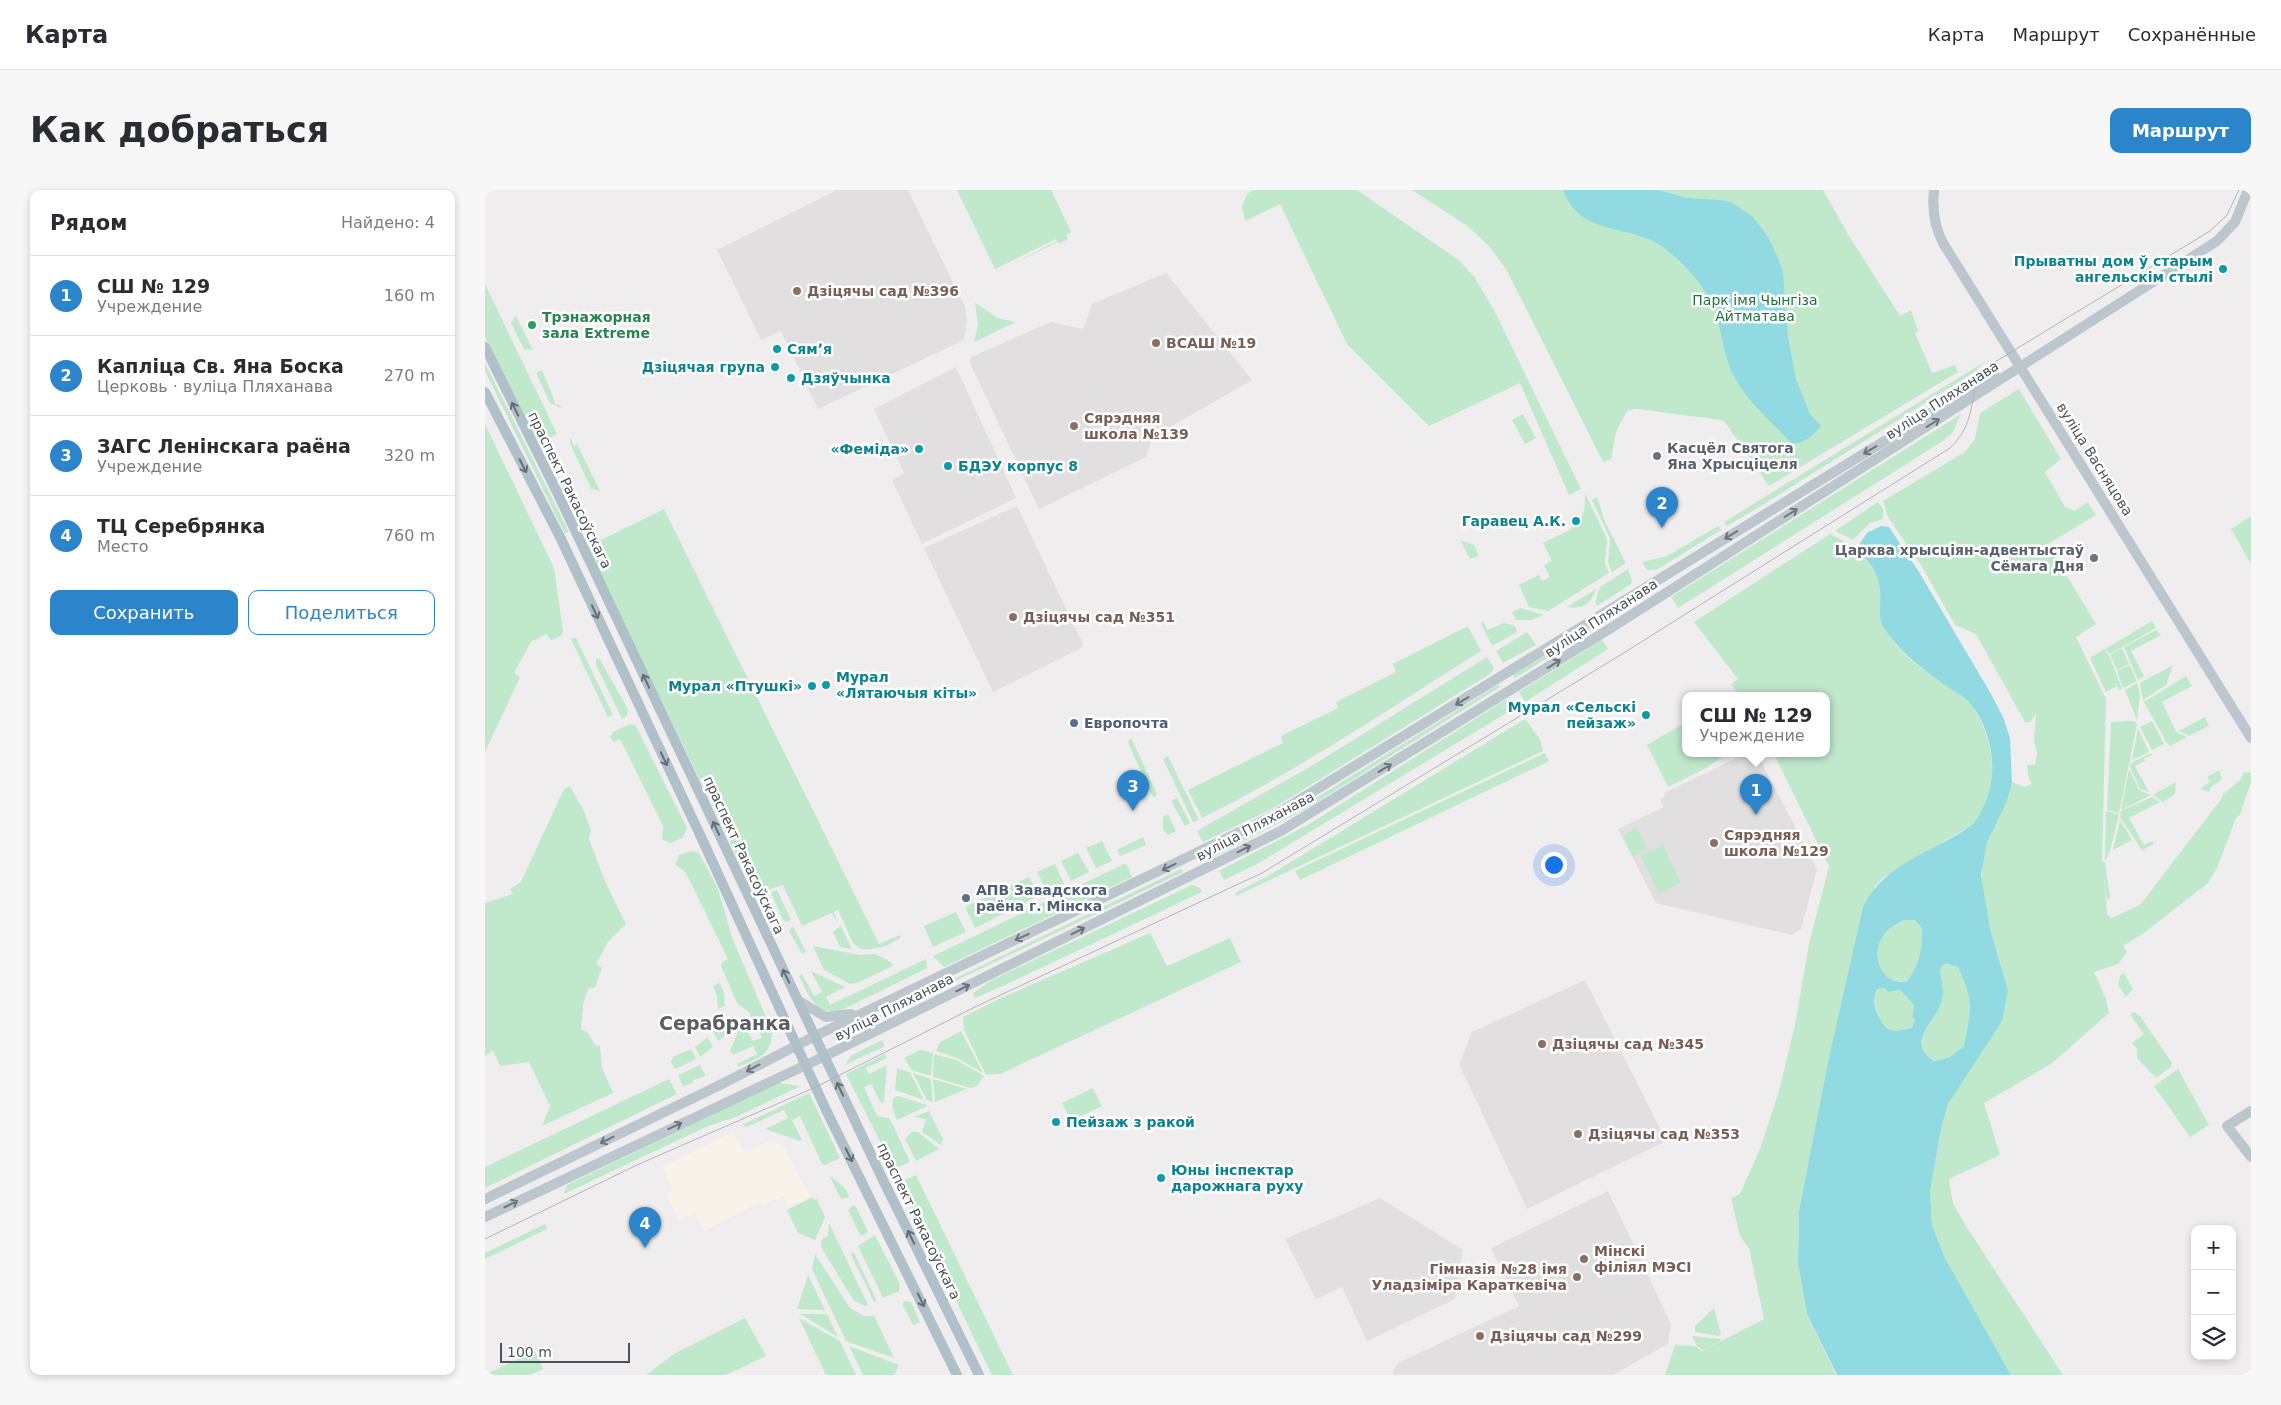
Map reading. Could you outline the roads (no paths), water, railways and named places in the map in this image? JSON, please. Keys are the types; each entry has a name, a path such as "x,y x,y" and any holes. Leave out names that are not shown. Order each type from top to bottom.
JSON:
{"main road":[{"name":"вуліца Васняцова","path":"1933,190 1933,211 1937,232 2251,738"},
{"name":"вуліца Пляханава","path":"485,1217 825,1056 1281,831 1513,690 2217,241 2235,222 2248,190"},
{"name":"праспект Ракасоўскага","path":"485,347 556,490 815,1036 979,1375"},
{"name":"вуліца Пляханава","path":"485,1199 718,1086 815,1036 1273,816 1504,675 1651,582 1971,388 2021,365"},
{"path":"485,392 567,554 702,838 805,1065 957,1375"},
{"path":"1651,582 1661,596"},
{"path":"1504,675 1513,690"},
{"path":"799,1001 818,1014 834,1017 878,1006"},
{"path":"2251,1111 2227,1126 2251,1157"},
{"path":"950,1360 967,1352"}],"water":[{"path":"1563,190 1658,190 1687,198 1722,200 1733,203 1753,217 1769,238 1783,272 1788,337 1796,379 1810,414 1821,426 1818,430 1804,441 1792,444 1740,387 1727,360 1713,305 1693,275 1667,250 1654,241 1609,228 1582,216 1571,205"},
{"path":"1881,526 1889,527 1919,572 1991,694 2003,717 2010,738 2012,782 2007,801 1987,842 1981,875 1990,929 2008,990 2002,1021 1948,1104 1941,1129 1930,1191 1932,1225 1945,1258 2011,1375 1837,1375 1807,1314 1798,1263 1799,1211 1829,1058 1863,907 1872,892 1897,868 1959,834 1973,824 1982,810 1988,795 1991,779 1992,763 1986,731 1970,703 1908,656 1892,640 1883,626 1880,617 1878,578 1869,562 1856,549 1867,533","holes":["1905,920 1914,920 1922,928 1921,949 1917,964 1906,982 1898,982 1891,979 1881,969 1878,948 1885,933 1894,925","1948,964 1958,967 1967,989 1970,1006 1964,1046 1950,1057 1934,1061 1926,1054 1922,1047 1922,1039 1942,1001 1943,989 1940,970 1943,965","1885,988 1888,992 1900,990 1914,1005 1912,1017 1915,1019 1912,1028 1896,1031 1886,1028 1875,1009 1874,1000 1877,989"]}],"tram line":[{"path":"485,1239 639,1164 816,1087 977,1006 1262,873 1622,654 1950,448 1967,424 1980,371 2210,231 2227,215 2239,190"}],"place":[{"name":"Прыватны дом ў старым ангельскім стылі","path":"2223,269"},
{"name":"Дзіцячы сад №396","path":"797,291"},
{"name":"Трэнажорная зала Extreme","path":"532,325"},
{"name":"ВСАШ №19","path":"1156,343"},
{"name":"Сямʼя","path":"777,349"},
{"name":"Дзіцячая група","path":"775,367"},
{"name":"Дзяўчынка","path":"791,378"},
{"name":"Сярэдняя школа №139","path":"1074,426"},
{"name":"«Феміда»","path":"919,449"},
{"name":"Касцёл Святога Яна Хрысціцеля","path":"1657,456"},
{"name":"БДЭУ корпус 8","path":"948,466"},
{"name":"Гаравец А.К.","path":"1576,521"},
{"name":"Капліца Св. Яна Боска","path":"1662,528"},
{"name":"Царква хрысціян-адвентыстаў Сёмага Дня","path":"2094,558"},
{"name":"Дзіцячы сад №351","path":"1013,617"},
{"name":"Мурал «Лятаючыя кіты»","path":"826,685"},
{"name":"Мурал «Птушкі»","path":"812,686"},
{"name":"Мурал «Сельскі пейзаж»","path":"1646,715"},
{"name":"Европочта","path":"1074,723"},
{"name":"ЗАГС Ленінскага раёна","path":"1133,811"},
{"name":"СШ № 129","path":"1756,815"},
{"name":"Сярэдняя школа №129","path":"1714,843"},
{"name":"АПВ Завадскога раёна г. Мінска","path":"966,898"},
{"name":"Дзіцячы сад №345","path":"1542,1044"},
{"name":"Пейзаж з ракой","path":"1056,1122"},
{"name":"Дзіцячы сад №353","path":"1578,1134"},
{"name":"Юны інспектар дарожнага руху","path":"1161,1178"},
{"name":"ТЦ Серебрянка","path":"645,1248"},
{"name":"Мінскі філіял МЭСІ","path":"1584,1259"},
{"name":"Гімназія №28 імя Уладзіміра Караткевіча","path":"1577,1277"},
{"name":"Дзіцячы сад №299","path":"1480,1336"}],"district":[{"name":"Серабранка","path":"725,1023"}],"park label":[{"name":"Парк імя Чынгіза Айтматава","path":"1755,308"}]}
